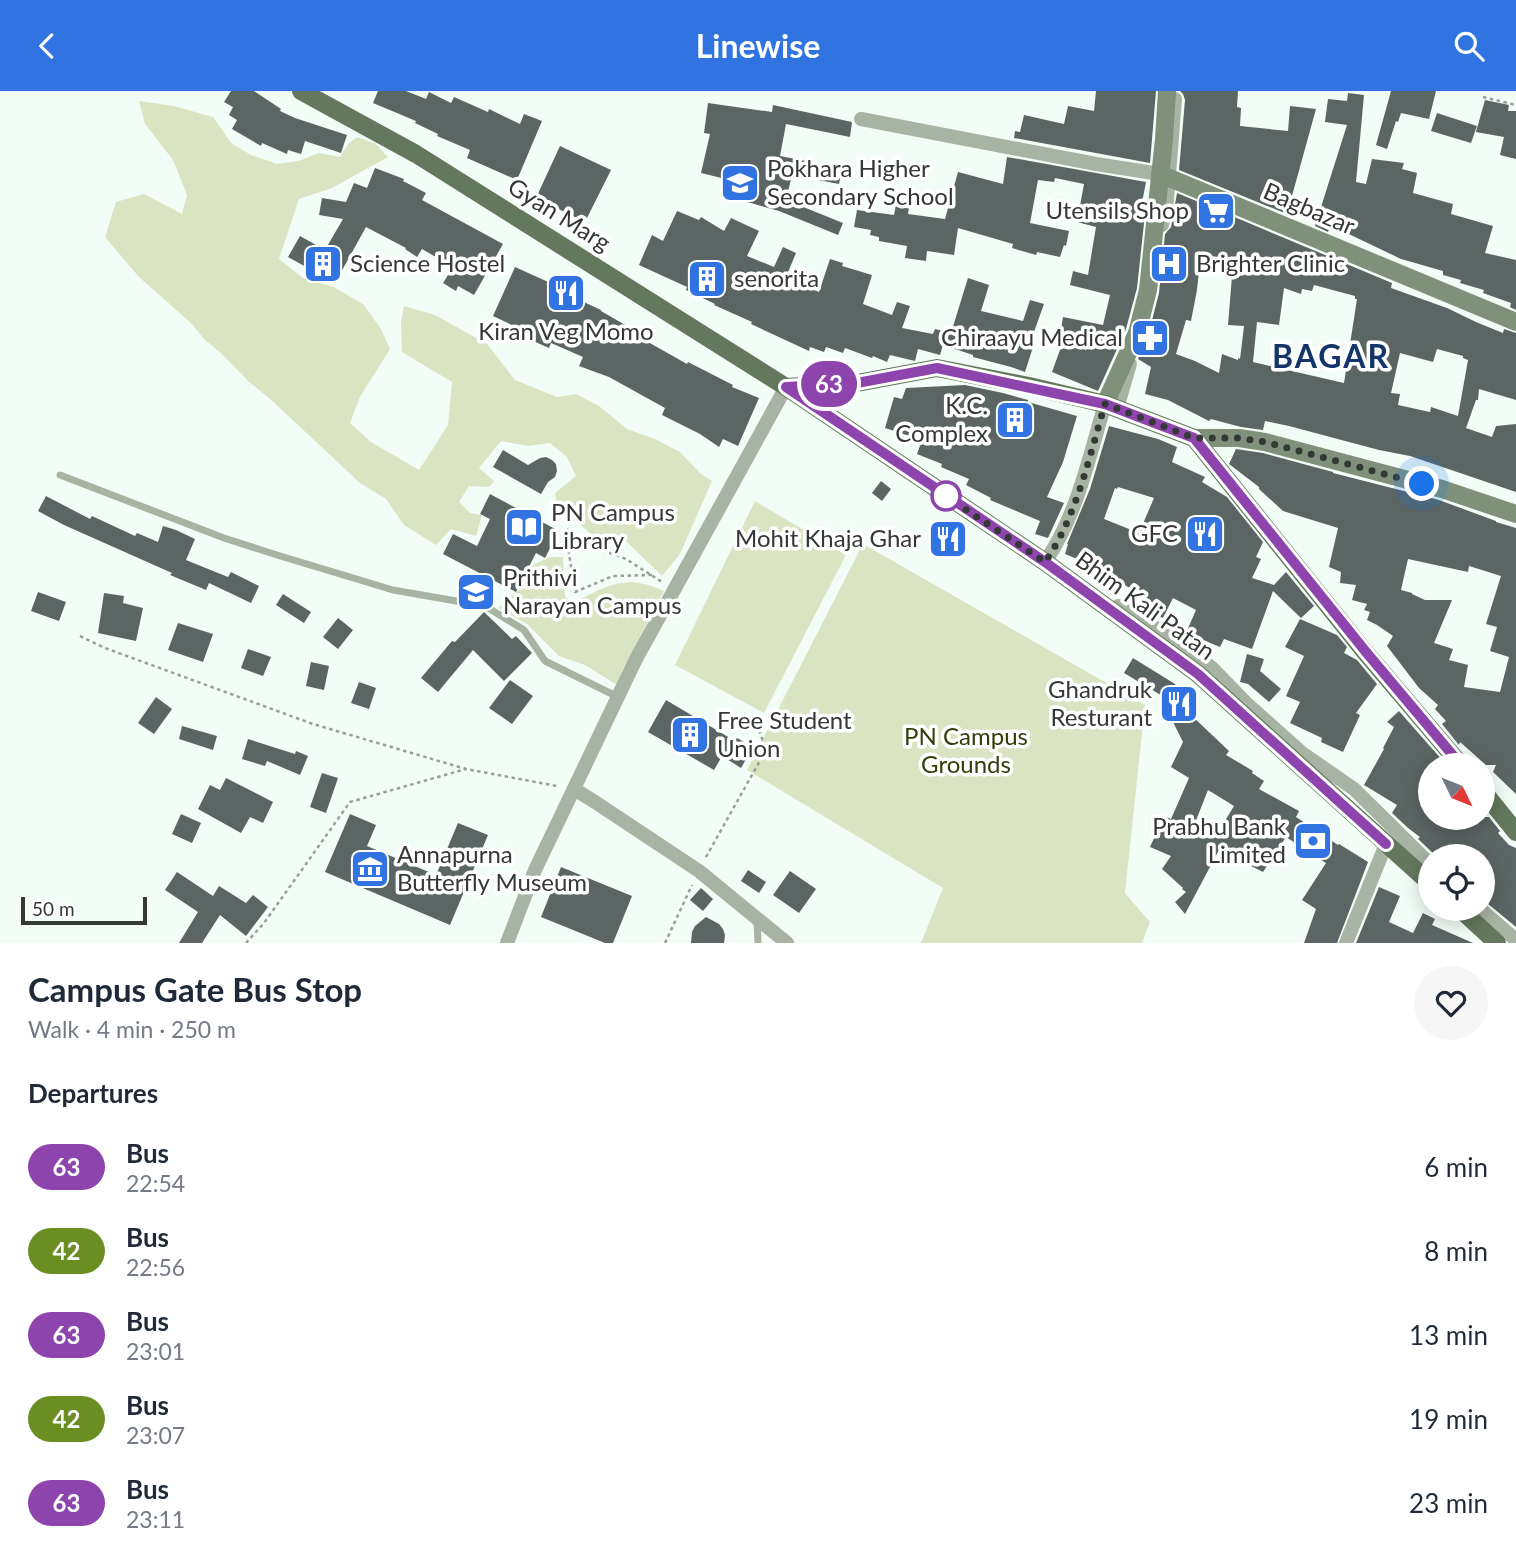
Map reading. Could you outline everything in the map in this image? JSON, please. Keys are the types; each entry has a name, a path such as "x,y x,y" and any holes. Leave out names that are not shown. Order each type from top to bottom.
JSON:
{"main road":[{"name":"Gyan Marg","path":"301,91 416,154 786,387"},
{"path":"1111,406 1137,334 1148,290 1164,176 1167,91"},
{"name":"Bagbazar","path":"1164,176 1516,322"},
{"path":"786,387 857,383 937,368 1111,406 1194,438 1239,438 1265,442 1442,489 1516,514"},
{"name":"Bhim Kali Patan","path":"786,387 1047,559 1198,674 1418,872"},
{"path":"1194,438 1451,753"},
{"path":"1495,806 1516,832"},
{"path":"1473,921 1497,943"}],"street":[{"path":"861,119 1164,176 1175,91"},
{"path":"507,943 535,870 636,659 786,387"},
{"path":"1111,406 1064,530 1047,559 1141,621 1174,639 1211,667 1246,703 1302,753 1354,789 1418,852"},
{"path":"574,789 699,871 787,943"},
{"path":"1346,943 1386,844"},
{"path":"1494,921 1516,940"}],"lane":[{"path":"60,475 224,538 277,555 393,590 485,606 524,631 545,661 618,697"},
{"path":"757,919 758,943"}],"path":[{"path":"1483,97 1516,105"},
{"path":"652,575 613,576 575,593 565,528 594,547 626,559 652,575 674,590"},
{"path":"80,636 105,648 313,724 466,769 574,789"},
{"path":"665,943 699,871 766,750 757,724"},
{"path":"246,943 264,923 350,802 466,769"}],"green space":[{"path":"139,101 174,106 213,117 231,143 251,155 277,164 298,161 319,153 340,157 348,144 357,137 375,143 388,157 332,188 299,199 279,259 303,278 334,287 364,305 381,329 390,349 360,397 350,423 371,442 419,470 448,425 452,382 402,352 401,321 404,306 435,315 487,344 515,380 557,397 576,394 599,406 627,429 680,452 700,473 712,481 680,554 662,576 627,542 591,534 557,505 555,493 576,476 567,457 550,443 528,446 501,441 479,468 494,481 489,487 469,486 459,502 470,513 482,515 476,536 451,529 436,545 404,525 386,499 360,483 249,382 191,323 139,277 105,237 116,202 144,194 182,214 187,195 173,160 145,124"},
{"path":"755,501 846,555 764,713 675,665"},
{"name":"PN Campus Grounds","path":"863,544 1145,705 1125,893 1150,922 1142,943 921,943 943,888 747,770"},
{"path":"551,557 563,557 565,597 575,602 618,583 639,583 664,591 617,685 585,665 559,656 527,624 498,608 520,589 534,564"}],"building":[{"path":"231,91 254,91 281,109 280,111 347,135 341,153 305,141 301,154 288,150 287,154 262,143 261,146 232,129 237,120 229,115 233,107 224,102"},
{"path":"378,91 406,91 426,99 429,92 451,103 454,97 488,112 489,109 520,124 524,114 542,121 517,180 467,158 470,150 437,136 438,134 415,123 416,121 373,103"},
{"path":"1096,91 1156,91 1150,163 1014,138 1015,131 1020,132 1024,115 1064,124 1068,106 1094,111"},
{"path":"1180,91 1238,91 1240,126 1288,131 1290,106 1316,109 1287,214 1179,170 1185,100"},
{"path":"1391,91 1436,91 1429,119 1401,113 1387,149 1376,145"},
{"path":"1348,93 1364,95 1356,182 1366,184 1372,159 1404,163 1402,169 1417,173 1413,193 1453,204 1451,214 1493,226 1485,253 1516,260 1516,310 1510,307 1511,303 1483,293 1484,290 1460,283 1461,280 1443,275 1443,271 1401,259 1330,225 1328,232 1315,226 1347,125 1325,122 1328,99 1347,101"},
{"path":"1485,100 1509,105 1508,111 1516,111 1516,159 1500,155 1504,137 1476,132"},
{"path":"708,103 772,112 773,105 852,122 850,137 786,124 780,156 842,168 839,184 792,175 786,200 843,223 838,235 779,211 737,199 742,183 701,173 710,134 704,133"},
{"path":"1437,113 1477,126 1471,143 1431,131"},
{"path":"560,146 611,170 585,222 536,198"},
{"path":"1007,157 1146,182 1140,213 1145,214 1137,288 1126,329 1098,391 1052,372 1065,336 1060,335 1063,317 1103,325 1110,295 1070,285 1073,271 1088,275 1096,227 1077,222 1084,184 1055,178 1054,182 1038,180 1030,223 1069,231 1060,257 1037,252 1036,255 1012,248 1013,244 958,228 954,255 927,251 926,261 905,258 907,246 879,241 879,237 870,235 871,230 854,227 857,210 894,215 897,199 910,201 908,214 945,219 958,172 1003,184"},
{"path":"375,168 404,179 403,181 426,193 422,200 503,244 474,295 458,286 456,291 443,283 453,267 422,249 417,257 406,248 366,227 335,283 288,257 300,236 325,250 343,219 319,215 322,198 346,202 354,183 367,188"},
{"path":"1177,193 1392,283 1391,288 1447,308 1503,333 1504,329 1516,333 1516,400 1479,389 1478,400 1466,428 1492,437 1496,426 1516,424 1516,492 1410,456 1289,426 1265,421 1263,430 1211,419 1209,421 1168,400 1145,394 1151,367 1138,359 1148,336 1159,293 1165,234 1171,227","holes":["1203,259 1233,264 1228,325 1244,326 1240,359 1222,354 1219,373 1176,354 1186,320 1191,321 1200,262 1203,262","1314,285 1355,296 1357,299 1344,383 1253,362 1257,322 1279,325 1284,288 1301,294 1302,289 1312,291","1437,349 1468,360 1458,416 1431,407 1430,412 1398,405 1400,394 1391,393 1400,353 1433,362"]},
{"path":"677,211 699,220 701,217 724,231 731,218 759,231 747,256 774,267 783,247 796,253 786,277 819,292 830,259 843,263 842,266 872,275 863,304 892,315 897,302 910,306 902,328 933,334 935,329 951,333 968,278 989,285 981,311 1023,321 1030,300 1044,304 1030,343 1034,344 1025,372 943,345 940,355 918,349 915,361 890,355 887,362 845,348 843,353 826,347 824,352 810,347 809,351 796,345 714,305 686,290 687,287 639,265 652,235 663,241"},
{"path":"515,267 575,294 573,297 627,326 625,329 687,364 688,362 733,385 732,387 759,398 738,446 723,439 719,447 662,415 665,408 609,377 579,366 583,357 551,343 549,348 533,341 535,336 493,316"},
{"path":"965,385 1003,393 1077,416 1063,462 1047,497 1064,503 1048,538 1035,534 1040,521 990,500 991,498 966,485 969,479 917,454 922,440 885,428 894,397 902,399 906,388"},
{"path":"1109,426 1177,447 1172,462 1205,477 1202,482 1227,497 1263,542 1256,557 1261,559 1252,578 1274,585 1286,572 1314,606 1301,618 1273,591 1252,649 1224,639 1220,647 1186,633 1196,610 1173,598 1163,618 1145,609 1150,600 1123,584 1084,568 1087,563 1065,554 1090,489","holes":["1115,488 1154,498 1139,533 1104,519"]},
{"path":"1236,449 1263,453 1439,500 1516,528 1516,794 1495,774 1495,753 1472,753 1460,742 1459,745 1442,724 1446,721 1435,709 1438,705 1419,688 1387,646 1393,636 1367,620 1370,612 1364,610 1367,604 1352,600 1356,585 1340,583 1341,572 1329,567 1338,528 1283,511 1259,487 1229,464","holes":["1408,559 1468,572 1469,566 1501,576 1486,624 1497,627 1490,651 1509,657 1500,692 1464,687 1468,665 1449,660 1453,649 1434,643 1452,600 1425,600 1401,590"]},
{"path":"503,450 528,465 540,458 552,460 556,464 555,477 548,482 541,494 493,467"},
{"path":"881,481 891,489 882,501 872,493"},
{"name":"PN Campus Library","path":"490,494 559,531 545,558 536,553 516,592 443,554 453,534 477,546 490,519 480,514"},
{"path":"46,496 90,519 92,516 135,536 137,533 158,542 163,526 195,539 186,560 228,577 231,572 259,586 251,603 209,583 206,590 170,575 172,573 64,525 38,511"},
{"name":"Mohit Khaja Ghar","path":"948,528 958,536 948,550 938,542"},
{"path":"38,592 66,602 59,621 31,611"},
{"path":"104,593 124,596 123,603 143,608 136,641 98,633"},
{"path":"283,594 311,612 304,623 276,605"},
{"path":"484,612 512,639 516,636 532,653 504,681 473,650 438,692 421,678 452,641 455,642"},
{"path":"338,618 353,630 338,649 323,637"},
{"path":"1300,619 1337,635 1347,647 1344,653 1357,660 1377,684 1356,713 1360,715 1343,752 1321,742 1322,738 1290,723 1300,702 1286,696 1304,656 1285,647"},
{"path":"178,623 213,634 203,662 168,650"},
{"path":"248,649 271,657 263,676 241,668"},
{"path":"1247,654 1264,659 1260,671 1281,689 1269,702 1248,684 1240,682"},
{"path":"1133,658 1175,684 1191,715 1229,751 1226,755 1264,781 1259,789 1299,811 1296,817 1368,862 1337,943 1304,943 1316,909 1302,900 1326,863 1286,837 1263,872 1219,850 1185,914 1175,902 1186,892 1162,869 1171,856 1150,847 1164,816 1171,819 1189,778 1171,767 1183,742 1165,706 1169,700 1124,673","holes":["1208,790 1234,806 1217,834 1195,823"]},
{"path":"311,662 329,666 324,690 306,686"},
{"path":"510,680 533,696 512,724 489,708"},
{"path":"359,682 376,688 369,709 351,703"},
{"path":"156,697 172,709 154,734 138,723"},
{"name":"Free Student Union","path":"666,700 735,741 737,738 753,747 741,768 722,756 714,770 648,732"},
{"path":"1399,711 1436,753 1418,753 1418,830 1495,830 1495,825 1500,831 1498,833 1509,845 1516,848 1516,927 1495,910 1495,844 1423,844 1418,839 1420,837 1392,813 1397,805 1364,785 1394,727 1387,722"},
{"path":"182,726 217,736 213,750 179,739"},
{"path":"248,739 308,756 300,775 267,761 265,766 242,759"},
{"path":"322,773 338,778 326,813 310,807"},
{"path":"226,778 273,802 263,823 250,817 241,833 198,809 210,785 220,790"},
{"path":"181,814 201,823 192,843 172,834"},
{"name":"Annapurna Butterfly Museum","path":"350,814 376,825 367,846 436,875 458,823 488,835 450,925 325,872"},
{"path":"561,867 632,896 613,943 605,943 541,917"},
{"path":"748,870 766,882 759,893 741,881"},
{"path":"790,871 816,889 799,913 773,895"},
{"path":"177,872 213,896 219,886 246,903 253,895 268,907 246,936 220,915 202,943 179,943 198,912 165,890"},
{"path":"1379,887 1400,896 1389,922 1413,933 1419,921 1434,921 1432,925 1473,943 1356,943"},
{"path":"701,888 713,899 703,911 690,900"},
{"path":"706,917 723,929 724,943 691,943 695,926"}],"bus line":[{"name":"63","path":"1386,844 1198,674 1045,562 786,387 857,383 937,368 1105,404 1194,438 1451,753"}],"place":[{"name":"Pokhara Higher Secondary School","path":"740,183"},
{"name":"Utensils Shop","path":"1216,211"},
{"name":"Science Hostel","path":"323,264"},
{"name":"Brighter Clinic","path":"1169,264"},
{"name":"senorita","path":"707,279"},
{"name":"Kiran Veg Momo","path":"566,293"},
{"name":"Chiraayu Medical","path":"1150,338"},
{"name":"K.C. Complex","path":"1015,420"},
{"name":"PN Campus Library","path":"524,527"},
{"name":"GFC","path":"1205,534"},
{"name":"Mohit Khaja Ghar","path":"948,539"},
{"name":"Prithivi Narayan Campus","path":"476,592"},
{"name":"Ghandruk Resturant","path":"1179,704"},
{"name":"Free Student Union","path":"690,735"},
{"name":"Prabhu Bank Limited","path":"1313,841"},
{"name":"Annapurna Butterfly Museum","path":"370,869"}],"district":[{"name":"BAGAR","path":"1331,357"}],"route":[{"path":"946,496 935,489 1045,562 1064,530 1082,483 1105,404 1194,438 1239,438 1265,442 1422,484"}]}
